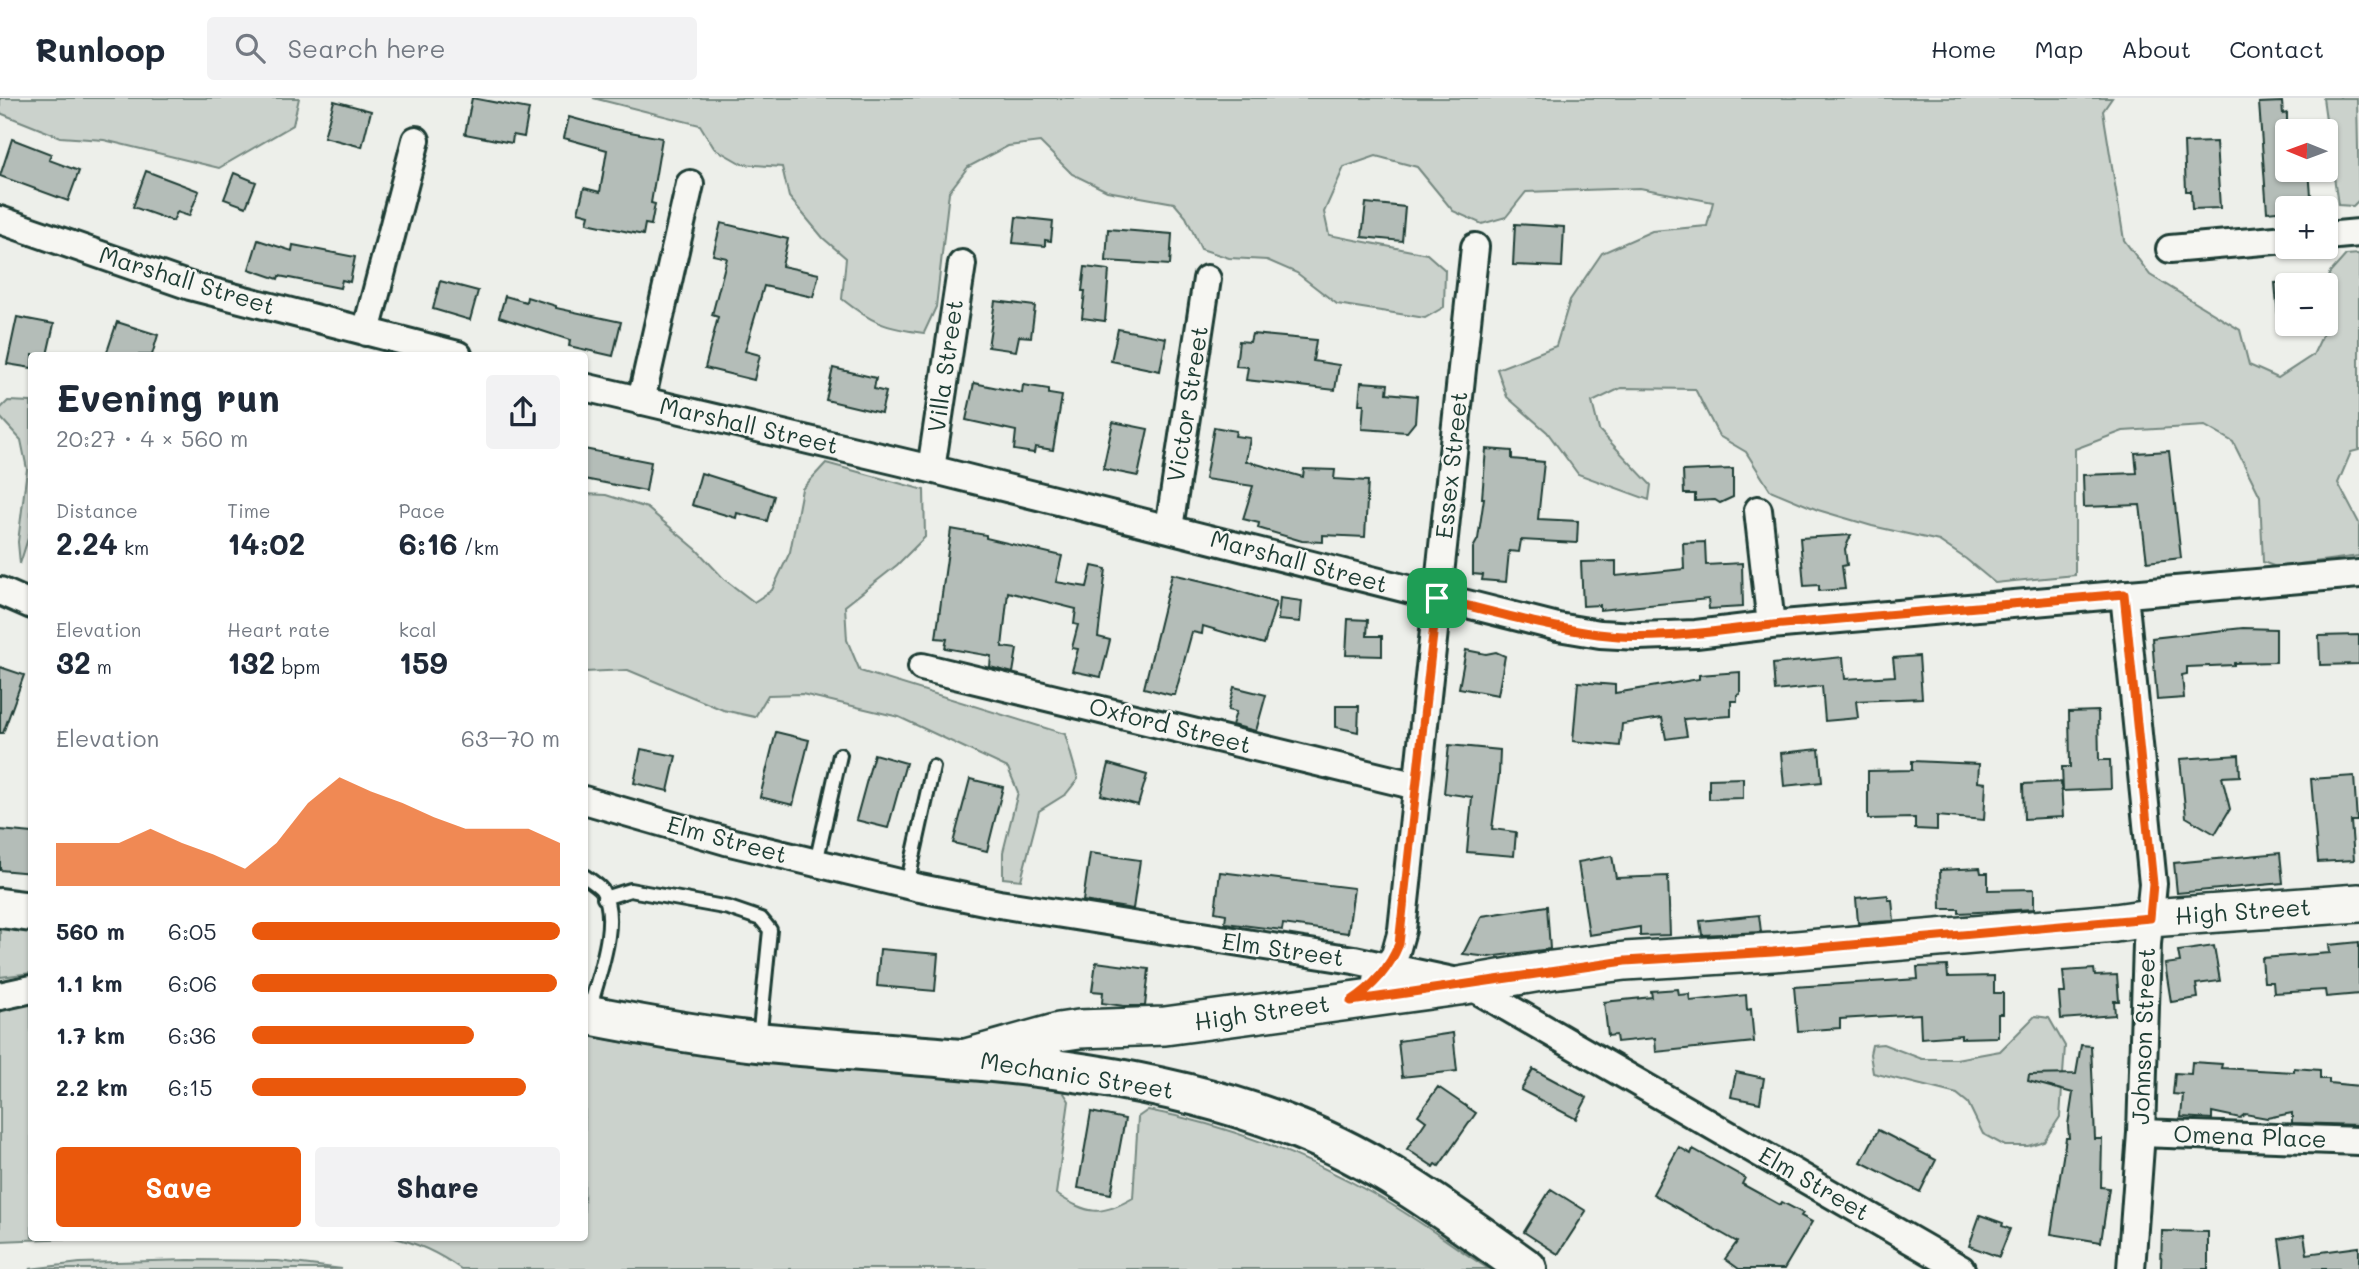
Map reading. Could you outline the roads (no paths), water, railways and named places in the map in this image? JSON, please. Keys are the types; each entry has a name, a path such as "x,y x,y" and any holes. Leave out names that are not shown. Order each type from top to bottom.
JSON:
{"main road":[{"name":"High Street","path":"961,1059 1079,1029 1165,1026 1625,961 1786,951 2150,918 2359,903"},
{"path":"0,908 28,912"},
{"name":"Mechanic Street","path":"588,1000 651,1027 759,1042 961,1059 1137,1082 1191,1094 1298,1128 1378,1167 1527,1269"}],"street":[{"path":"366,332 416,140"},
{"path":"641,401 690,184"},
{"name":"Marshall Street","path":"0,220 190,286 446,352"},
{"path":"2338,235 2359,233"},
{"path":"2169,249 2275,240"},
{"name":"Essex Street","path":"1388,967 1399,944 1402,930 1475,247"},
{"name":"Villa Street","path":"931,469 961,264"},
{"name":"Victor Street","path":"1169,528 1207,279"},
{"name":"Marshall Street","path":"588,388 931,469 1437,598 1558,627 1600,634 1696,634 2359,573"},
{"path":"1758,510 1771,625"},
{"path":"0,592 28,603"},
{"name":"Johnson Street","path":"2124,594 2153,884 2147,944 2141,1133 2131,1269"},
{"name":"Oxford Street","path":"922,667 1417,786"},
{"name":"Elm Street","path":"588,801 726,841 907,885 999,904 1388,967 1467,984 1961,1269"},
{"path":"1402,930 1410,947 1425,963 1467,984"},
{"path":"1351,1001 1374,984 1388,967"},
{"path":"0,996 28,990"},
{"name":"Omena Place","path":"2141,1133 2359,1141"}],"lane":[{"path":"816,863 840,755"},
{"path":"907,885 933,767"},
{"path":"588,879 601,889 608,907 609,937 588,1000"},
{"path":"604,898 630,890 729,908 761,919 770,929 759,1042"}]}
